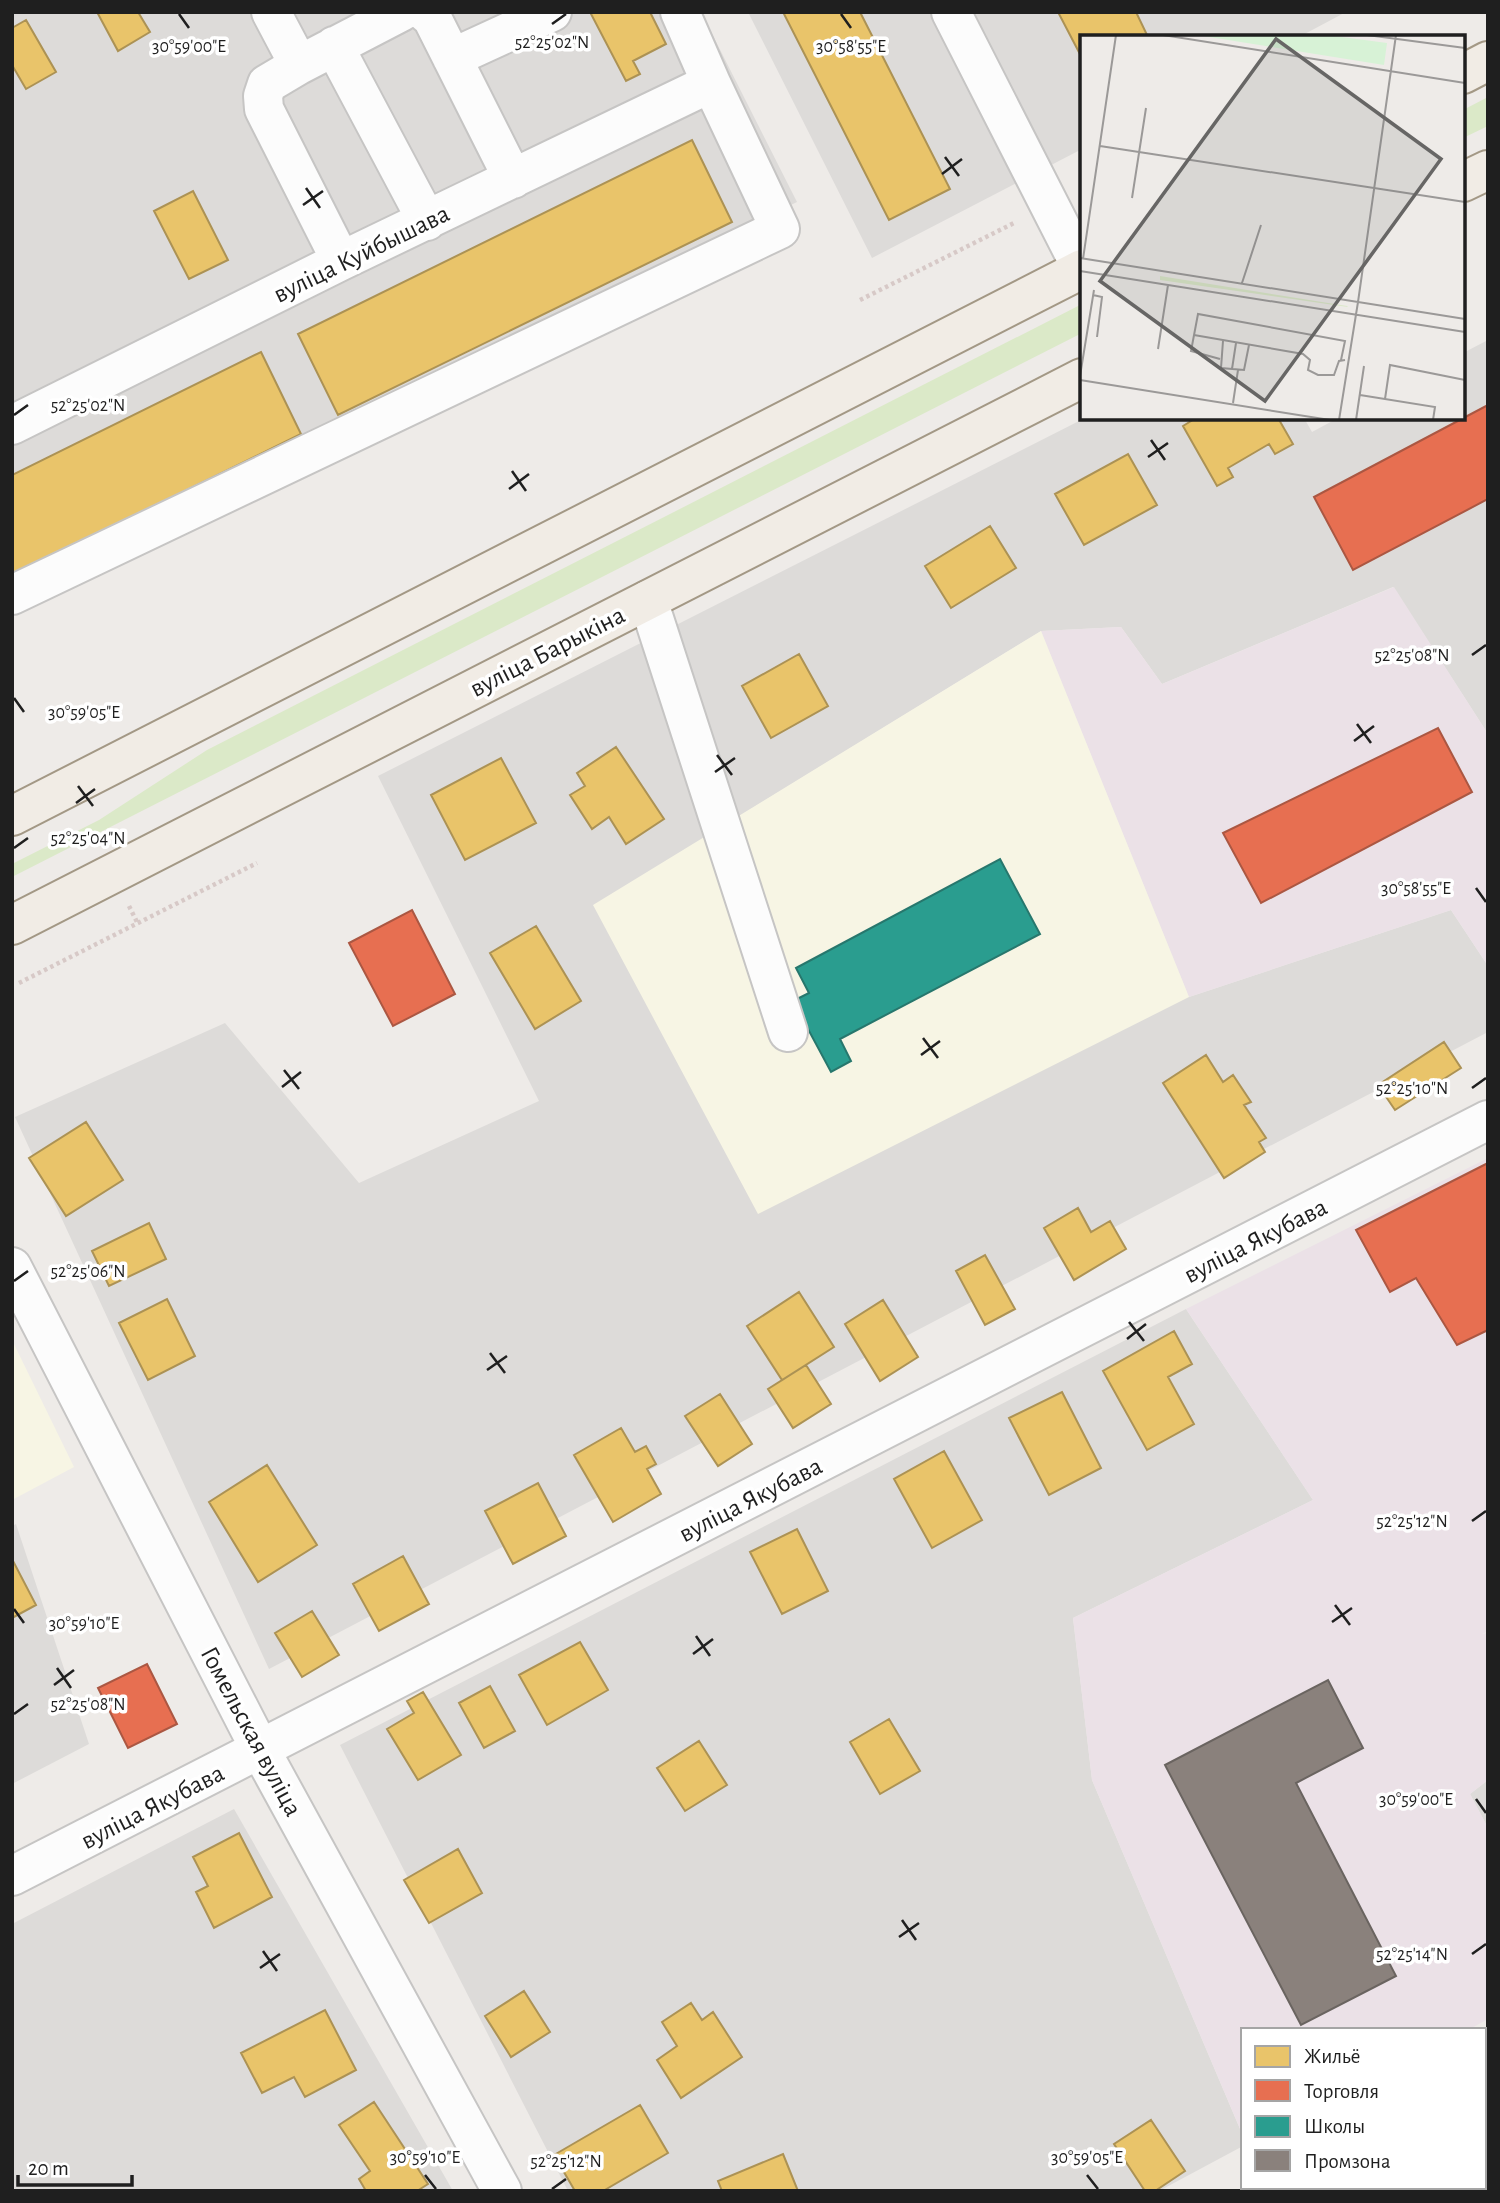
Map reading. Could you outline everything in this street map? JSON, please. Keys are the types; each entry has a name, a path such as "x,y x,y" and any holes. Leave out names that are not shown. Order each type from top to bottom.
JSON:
{"main road":[{"path":"1465,73 1488,61"},
{"path":"1465,181 1488,170"},
{"path":"12,816 1080,270"},
{"name":"вуліца Барыкіна","path":"12,925 1080,379"}],"street":[{"path":"271,12 299,65"},
{"path":"341,261 264,109 263,96 267,84 401,12"},
{"path":"425,12 432,18 513,179"},
{"path":"453,58 552,12"},
{"path":"12,595 780,229 710,83 680,12"},
{"path":"951,12 1080,265"},
{"path":"334,46 427,221"},
{"name":"вуліца Куйбышава","path":"12,425 341,261 710,83"},
{"path":"648,600 788,1032"},
{"name":"вуліца Якубава","path":"12,1877 1488,1120"},
{"name":"Гомельская вуліца","path":"12,1267 261,1751 502,2191"}],"path":[{"path":"860,300 1017,222 1020,212"},
{"path":"19,983 257,863"}],"shaded area":[{"path":"12,12 701,12 797,202 12,585"},
{"path":"748,12 1346,12 1303,35 1080,35 1080,150 872,258"},
{"path":"1488,340 1488,734 1393,587 1162,684 1121,627 1041,631 593,906 1189,997 1451,910 1488,966 1488,1032 269,1669 15,1117 225,1023 359,1183 539,1101 378,776 1081,420 1305,420 1312,432 1334,420 1465,420 1465,352"},
{"path":"1394,587 1488,734 1488,966 1451,910 1189,997 1041,631 1121,627 1162,684"},
{"path":"1041,631 1189,997 758,1214 593,905"},
{"path":"1488,1158 1488,1631 1482,1634 1488,1633 1488,1780 1470,1794 1488,1828 1488,2019 1472,2028 1241,2028 1241,2131 1092,1780 1073,1618 1313,1500 1186,1309"},
{"path":"1186,1309 1313,1500 1073,1618 1092,1780 1241,2131 1241,2147 1159,2191 568,2191 340,1745"},
{"path":"12,1340 74,1467 12,1500"},
{"path":"16,1524 89,1744 12,1784 12,1526"},
{"path":"1488,1780 1488,1828 1470,1794"},
{"path":"234,1809 453,2191 12,2191 12,1924"}],"green space":[{"path":"1488,97 1488,126 1465,137 1465,109"},
{"path":"1080,305 1080,334 12,877 12,864 99,820 207,750"},
{"path":"1488,2140 1488,2191 1388,2191 1486,2189"}],"building: Жильё":[{"path":"97,12 138,12 150,32 118,51"},
{"path":"590,12 650,12 666,44 633,61 640,74 626,81"},
{"path":"783,12 860,12 950,189 889,220"},
{"path":"1058,12 1136,12 1147,35 1080,35 1080,54"},
{"path":"26,20 56,72 26,89 12,65 12,28"},
{"path":"692,140 732,222 338,415 298,334"},
{"path":"193,191 228,260 189,279 154,211"},
{"path":"261,352 301,434 12,576 12,475"},
{"path":"1193,420 1279,420 1293,444 1275,454 1269,444 1228,468 1233,477 1217,486 1183,426"},
{"path":"1128,454 1157,505 1084,545 1055,494"},
{"path":"990,526 1016,568 951,608 925,566"},
{"path":"799,654 828,706 771,738 742,686"},
{"path":"616,747 664,819 626,844 609,817 592,829 570,795 585,786 577,773"},
{"path":"501,758 536,823 465,860 431,795"},
{"path":"536,926 581,1001 535,1029 490,953"},
{"path":"1444,1042 1461,1068 1395,1110 1378,1085"},
{"path":"1206,1055 1223,1082 1233,1075 1251,1102 1244,1105 1266,1138 1259,1142 1265,1152 1224,1178 1163,1083"},
{"path":"86,1122 123,1180 66,1216 29,1158"},
{"path":"1078,1208 1091,1232 1110,1221 1126,1249 1074,1280 1044,1228"},
{"path":"149,1223 166,1259 109,1286 92,1251"},
{"path":"985,1255 1015,1309 985,1325 956,1271"},
{"path":"799,1292 834,1347 782,1380 747,1326"},
{"path":"167,1299 195,1356 148,1380 119,1323"},
{"path":"883,1300 918,1357 880,1381 845,1324"},
{"path":"1174,1331 1192,1364 1168,1377 1194,1424 1147,1450 1103,1371"},
{"path":"806,1365 831,1404 793,1428 768,1389"},
{"path":"1062,1392 1101,1468 1049,1495 1009,1418"},
{"path":"720,1394 752,1444 718,1466 685,1416"},
{"path":"621,1428 635,1452 646,1446 656,1464 647,1469 661,1494 613,1522 574,1455"},
{"path":"944,1451 982,1520 932,1548 894,1479"},
{"path":"267,1465 317,1545 258,1582 209,1502"},
{"path":"538,1483 566,1536 513,1564 485,1511"},
{"path":"797,1529 828,1591 782,1614 750,1552"},
{"path":"403,1556 429,1604 379,1631 353,1584"},
{"path":"12,1559 36,1605 12,1618"},
{"path":"312,1611 339,1655 302,1677 275,1633"},
{"path":"580,1642 608,1690 547,1725 519,1675"},
{"path":"490,1686 515,1731 484,1748 459,1703"},
{"path":"423,1692 461,1755 418,1780 387,1729 414,1713 407,1701"},
{"path":"889,1719 920,1771 880,1794 850,1742"},
{"path":"699,1741 727,1785 685,1811 657,1768"},
{"path":"239,1833 272,1897 214,1928 196,1892 208,1886 193,1857"},
{"path":"458,1849 482,1893 429,1923 404,1880"},
{"path":"524,1991 550,2032 511,2057 485,2016"},
{"path":"691,2003 702,2020 713,2012 742,2057 681,2098 657,2060 677,2046 662,2022"},
{"path":"325,2010 356,2070 305,2097 294,2077 262,2093 241,2053"},
{"path":"374,2102 428,2184 417,2191 366,2191 359,2179 370,2171 339,2125"},
{"path":"640,2105 668,2153 603,2191 575,2191 554,2155"},
{"path":"1151,2120 1185,2171 1155,2191 1145,2191 1114,2144"},
{"path":"783,2154 798,2191 722,2191 718,2181"}],"building: Торговля":[{"path":"1488,405 1488,499 1353,570 1314,497 1460,420 1465,420 1465,417"},
{"path":"1438,728 1472,792 1261,903 1223,833"},
{"path":"412,910 455,994 393,1026 349,943"},
{"path":"1488,1163 1488,1330 1457,1345 1416,1278 1390,1292 1356,1230"},
{"path":"147,1664 177,1724 128,1748 98,1688"}],"building: Школы":[{"path":"1000,859 1040,934 840,1039 851,1061 831,1072 793,1001 809,993 796,968"}],"building: Промзона":[{"path":"1328,1680 1363,1748 1296,1783 1396,1976 1301,2025 1165,1765"}]}
